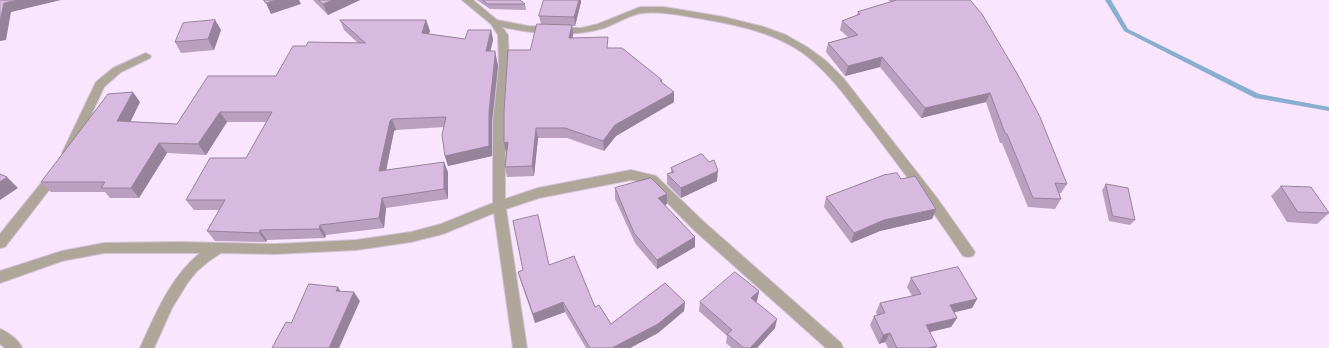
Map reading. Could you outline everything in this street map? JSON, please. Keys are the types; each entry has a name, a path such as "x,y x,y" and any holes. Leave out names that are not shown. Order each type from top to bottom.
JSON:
{"street":[{"path":"467,0 494,22 503,35 504,46 499,122 499,206 520,348"},
{"path":"494,22 528,29 581,31 601,26 640,10 664,10 724,20 760,29 782,37 803,49 821,62 840,82 933,201 968,252"},
{"path":"0,243 62,164 100,85 117,70 146,56"},
{"path":"0,277 62,256 104,248 275,248 356,245 411,237 443,228 499,206 538,193 608,178 631,175 652,180 663,189 705,232 836,348"},
{"path":"147,348 165,307 185,274 204,255 219,248"},
{"path":"0,334 15,348"}],"building":[{"path":"0,0 18,0 4,3 0,21"},
{"path":"264,0 277,0 266,3"},
{"path":"319,0 333,0 323,4"},
{"path":"483,0 520,0 525,4 488,4"},
{"path":"544,0 579,0 574,17 539,16"},
{"path":"897,0 970,0 982,14 1019,77 1040,117 1067,184 1055,183 1061,199 1033,198 1007,134 1005,133 990,93 925,108 882,57 848,66 828,43 858,35 842,21 860,14 858,12"},
{"path":"215,20 208,39 175,42 183,23"},
{"path":"340,20 426,20 422,33 465,39 468,30 491,30 486,51 495,51 489,112 489,146 445,156 442,135 446,117 392,119 390,121 379,171 444,162 444,189 382,198 379,218 320,225 319,229 260,230 259,233 207,231 225,200 186,200 210,158 246,158 272,112 220,112 198,144 159,143 131,188 101,188 105,182 41,182 108,94 133,92 117,121 177,124 208,76 276,76 293,46 306,46 308,42 365,43"},
{"path":"537,24 572,25 569,38 608,37 607,48 622,48 662,80 660,81 674,92 615,125 603,141 565,128 536,128 532,166 505,167 508,142 504,143 504,112 508,50 530,50"},
{"path":"702,154 709,162 714,160 718,171 681,188 667,174 674,172 671,168"},
{"path":"897,173 901,179 915,176 936,209 884,220 854,233 826,197 884,175"},
{"path":"0,174 7,177 0,182"},
{"path":"651,178 667,194 658,198 695,237 657,260 634,233 615,188"},
{"path":"1106,184 1128,188 1135,220 1113,216"},
{"path":"1281,186 1311,187 1329,213 1298,212"},
{"path":"538,215 549,265 574,256 595,307 599,305 611,324 665,283 685,302 658,324 612,348 590,348 563,302 533,314 518,272 523,270 513,221"},
{"path":"958,267 977,299 950,305 957,318 926,325 937,346 928,348 897,348 890,333 883,335 874,316 885,313 880,303 921,294 911,278"},
{"path":"735,272 759,291 751,298 777,319 750,348 744,348 727,334 732,330 700,302"},
{"path":"309,284 338,287 336,291 354,292 329,348 272,348 286,322 291,323"}],"waterway":[{"path":"1108,0 1126,30 1257,96 1329,109"}]}
